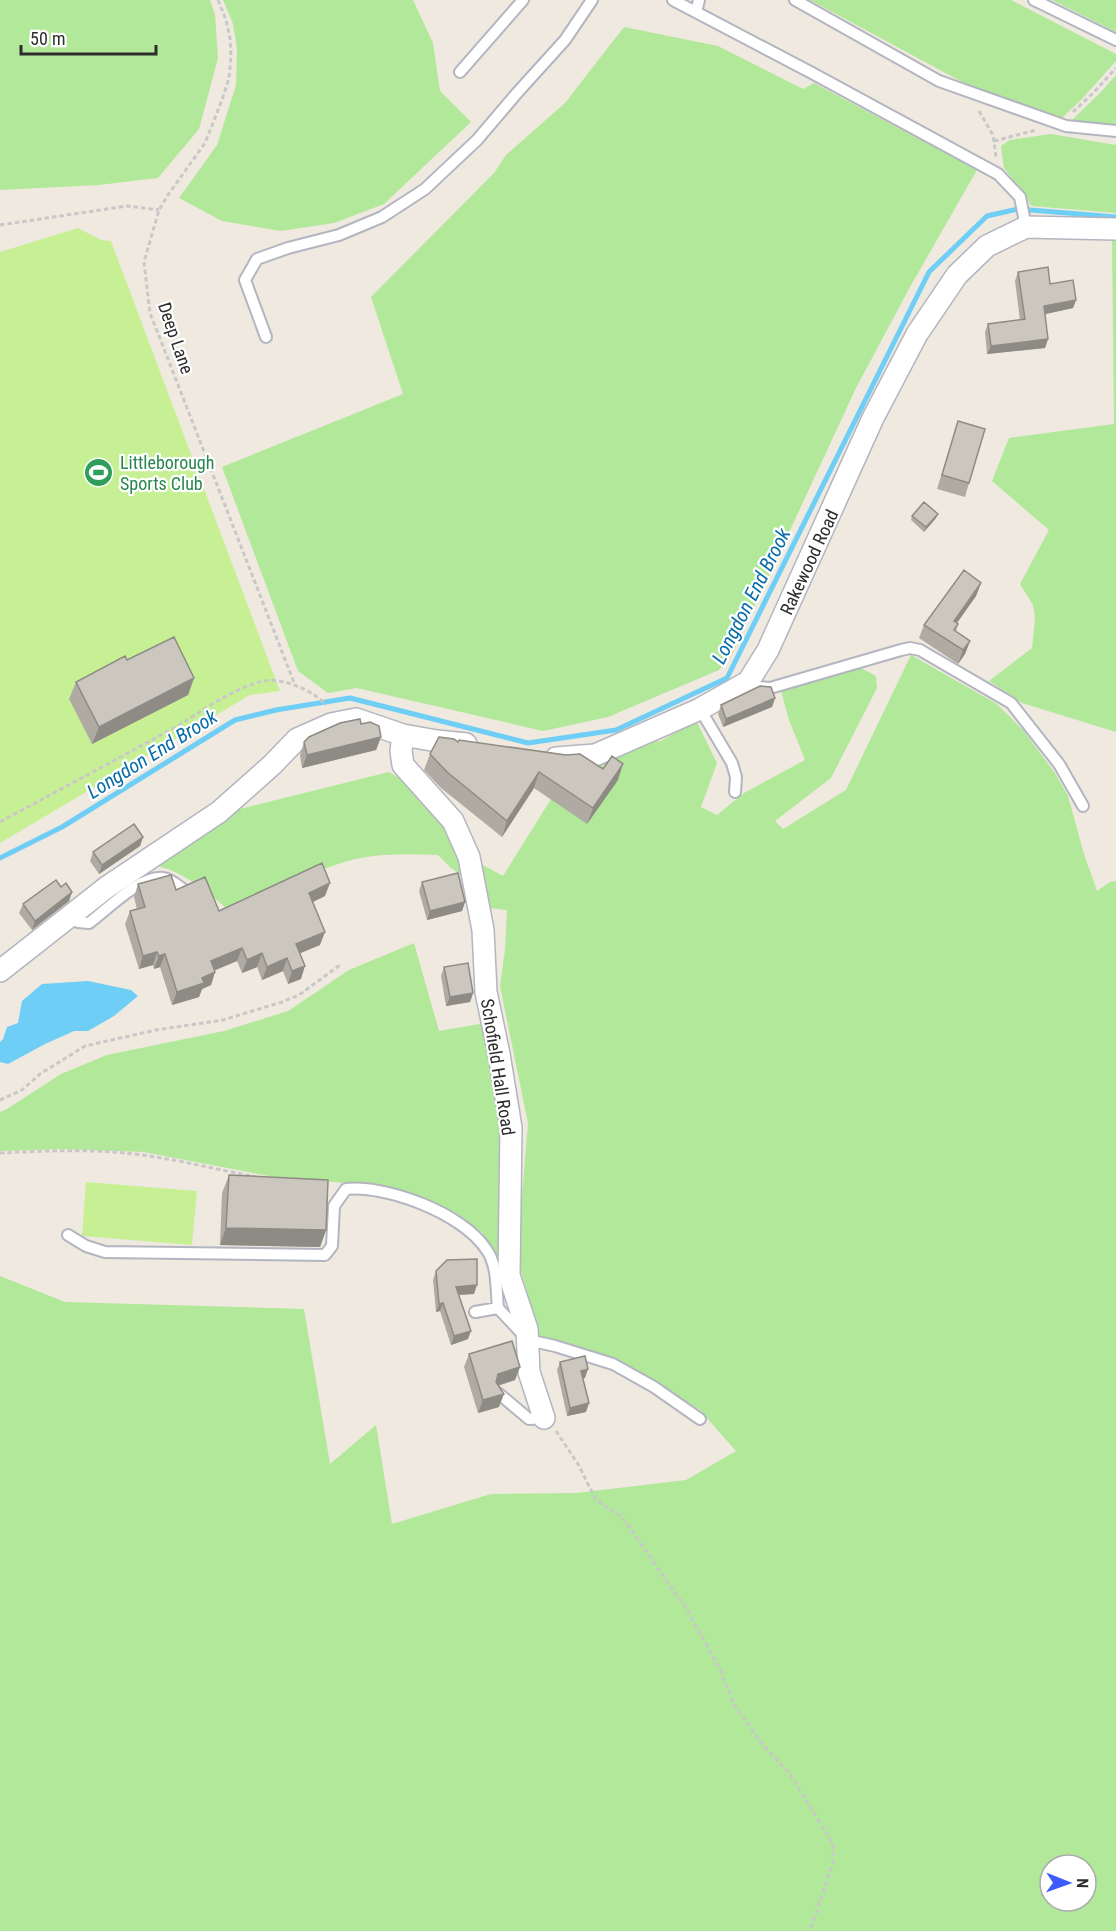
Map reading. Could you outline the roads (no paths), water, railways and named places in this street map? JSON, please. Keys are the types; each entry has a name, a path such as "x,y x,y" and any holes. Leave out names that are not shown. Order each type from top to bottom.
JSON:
{"street":[{"name":"Rakewood Road","path":"541,755 562,758 595,755 700,710 748,682 768,650 873,418 917,334 957,275 987,246 1025,222 1116,229"},
{"path":"0,971 107,887 219,812 297,740 332,724 356,719 403,735 489,747"},
{"name":"Schofield Hall Road","path":"403,735 401,751 403,765 453,821 469,857 483,930 486,992 511,1128 509,1275 527,1329 529,1372 544,1418"}],"lane":[{"path":"460,72 523,0"},
{"path":"266,337 245,280 257,259 288,248 339,235 382,217 425,189 477,140 565,40 592,0"},
{"path":"673,0 998,174 1020,197 1025,222"},
{"path":"696,12 699,0"},
{"path":"795,0 939,81 1066,126 1116,131"},
{"path":"1034,0 1116,40"},
{"path":"748,682 757,687 770,688 901,650 910,648 920,650 1011,704 1059,764 1083,806"},
{"path":"700,710 732,763 736,777 735,792"},
{"path":"70,917 78,922 89,923 131,890 149,880 161,877 171,880 184,890"},
{"path":"68,1235 86,1246 105,1252 325,1256 332,1246 334,1206 346,1189 360,1187 398,1194 442,1213 469,1231 486,1248 495,1270 498,1308 528,1340 613,1364 654,1387 700,1419"},
{"path":"475,1312 498,1308"},
{"path":"498,1393 529,1419 544,1418"}],"water":[{"path":"88,981 131,990 138,996 114,1016 88,1031 74,1031 8,1064 0,1062 0,1042 7,1027 18,1023 22,1001 42,984"}],"waterway":[{"name":"Longdon End Brook","path":"0,858 62,827 235,720 276,710 350,698 528,743 616,730 727,678 929,272 987,216 1018,209 1116,217"}],"place":[{"name":"Littleborough Sports Club","path":"99,472"}]}
